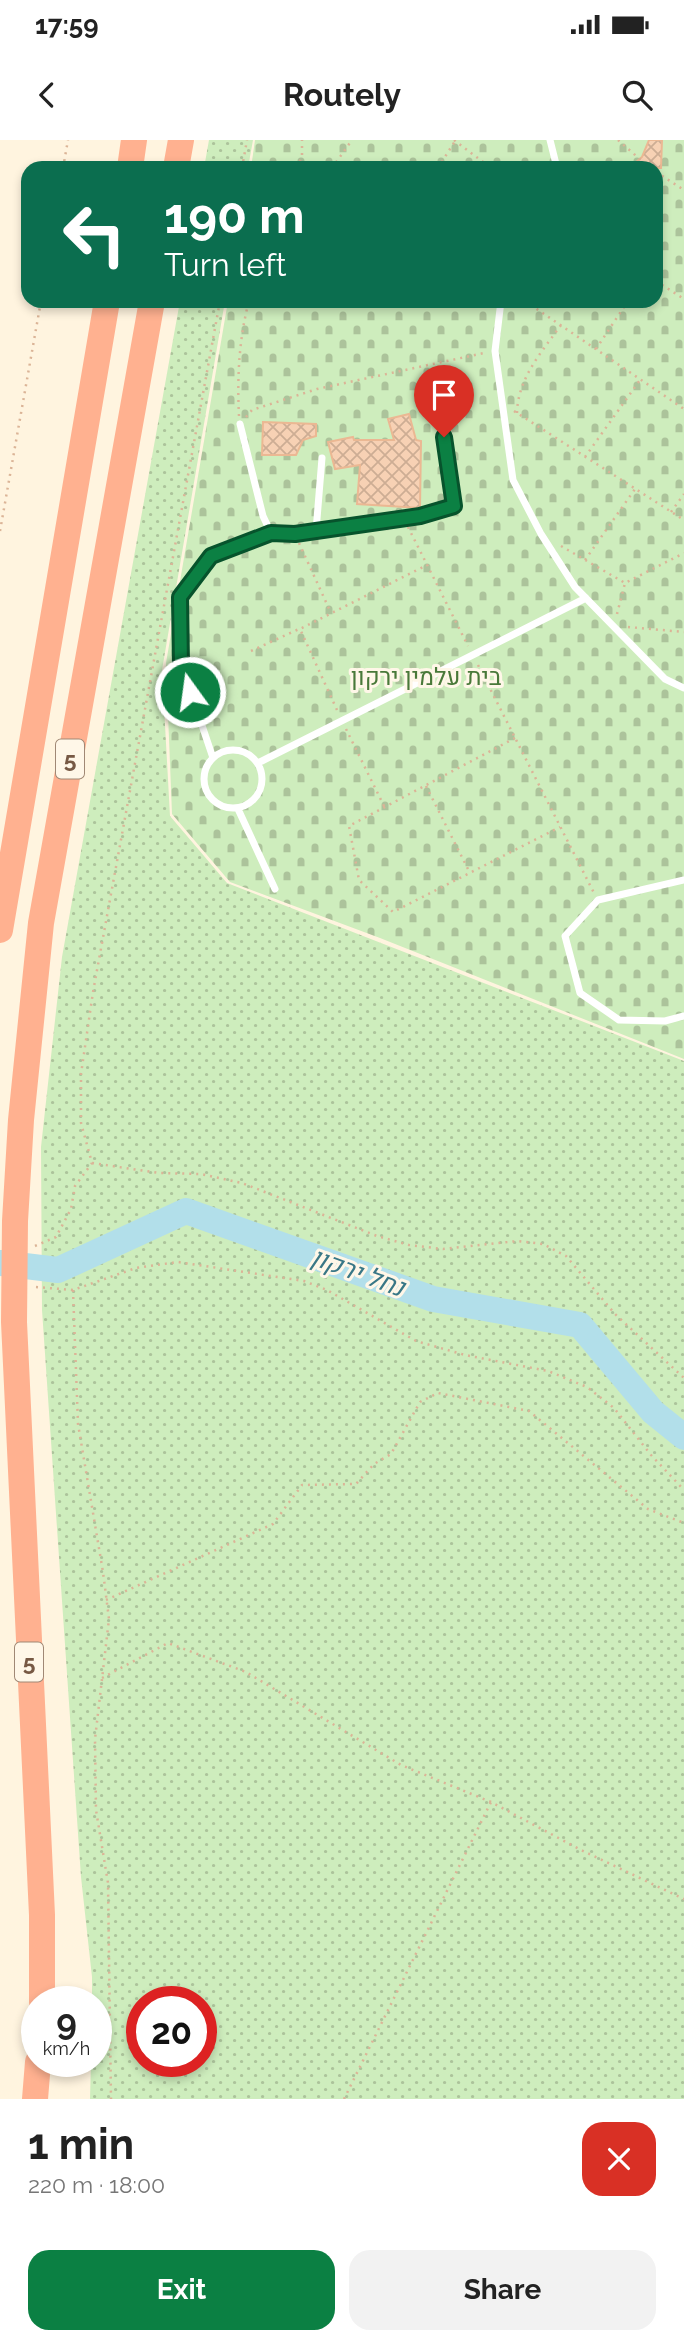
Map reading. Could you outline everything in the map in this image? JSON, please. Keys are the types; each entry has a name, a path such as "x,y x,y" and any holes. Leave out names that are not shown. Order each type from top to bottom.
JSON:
{"highway":[{"path":"131,161 134,140"},
{"path":"177,161 181,140"},
{"name":"5","path":"0,930 106,308"},
{"name":"5","path":"42,1986 42,1915 14,1322 20,1120 41,923 151,308"},
{"path":"35,2099 37,2077"}],"lane":[{"path":"550,140 555,161"},
{"path":"500,308 495,351 513,480 541,534 575,587 665,679 684,688"},
{"path":"240,424 263,516 271,533"},
{"path":"213,758 181,666 180,597 211,556 271,533 316,531 403,518 454,506 444,437"},
{"path":"316,531 322,458"},
{"path":"258,763 586,598"},
{"path":"232,750 251,755 258,763 262,784 258,795 248,805 238,809 225,808 208,795 204,786 204,775 207,766 221,752 232,750"},
{"path":"238,809 275,889"},
{"path":"684,880 597,900 565,936 580,993 619,1020 665,1021 684,1016"}],"path":[{"path":"64,161 68,140"},
{"path":"244,161 247,140"},
{"path":"300,161 302,140"},
{"path":"337,161 352,140"},
{"path":"442,161 455,140 482,161"},
{"path":"618,140 642,161"},
{"path":"663,176 684,190"},
{"path":"663,286 684,299"},
{"path":"0,531 40,308"},
{"path":"92,1163 81,1123 81,1074 93,992 219,308"},
{"path":"240,424 238,391 243,323 248,308"},
{"path":"536,308 684,408"},
{"path":"596,349 623,308"},
{"path":"517,413 517,398 524,377 561,325"},
{"path":"240,424 252,410 317,389 495,351"},
{"path":"585,457 640,379"},
{"path":"502,404 684,520"},
{"path":"585,560 635,489"},
{"path":"671,512 684,494"},
{"path":"403,518 597,900"},
{"path":"295,534 331,613"},
{"path":"541,534 625,583"},
{"path":"684,553 625,583 614,626 684,632"},
{"path":"251,651 427,565"},
{"path":"300,629 384,808"},
{"path":"515,738 349,826 359,880 393,912 560,827"},
{"path":"426,786 470,873"},
{"path":"57,1237 71,1209 75,1186 92,1163"},
{"path":"92,1163 159,1173 201,1174 242,1183 376,1236 409,1245 443,1249 518,1241 543,1244 566,1256 615,1314 684,1378"},
{"path":"36,1287 73,1290 136,1268 178,1262 304,1281 327,1290 416,1341 465,1355 548,1371 587,1387 614,1408 651,1455 684,1490"},
{"path":"73,1290 78,1424 109,1619 95,1739 96,1810 108,1883 111,2099"},
{"path":"107,1600 273,1524 302,1485 356,1485 374,1464 391,1454 420,1402 438,1393 529,1411 648,1509 684,1523"},
{"path":"102,1678 168,1643 246,1672 401,1765 491,1802 581,1850 684,1899"},
{"path":"344,2099 491,1802"}],"green space":[{"path":"209,140 253,140 249,161 205,161"},
{"name":"בית עלמין ירקון","path":"255,140 684,140 684,1059 380,938 230,882 172,814 166,663 227,308 663,308 663,161 252,161"},
{"path":"179,308 224,308 162,670 170,816 227,883 684,1061 684,2099 90,2099 91,2077 112,2077 112,1986 92,1986 81,1877 42,1310 41,1147 62,957"}],"building":[{"path":"649,140 662,140 661,161 637,161 642,157"},
{"path":"409,414 416,440 421,441 420,508 357,504 360,465 335,469 328,442 353,437 354,440 394,440 388,419"},
{"path":"263,422 316,424 316,436 303,440 296,455 262,455"}],"waterway":[{"name":"נחל ירקון","path":"0,1263 58,1270 186,1211 433,1299 580,1325 653,1412 684,1437"}],"route":[{"path":"190,692 181,666 180,597 211,556 271,533 295,534 420,516 454,506 444,437"}]}
